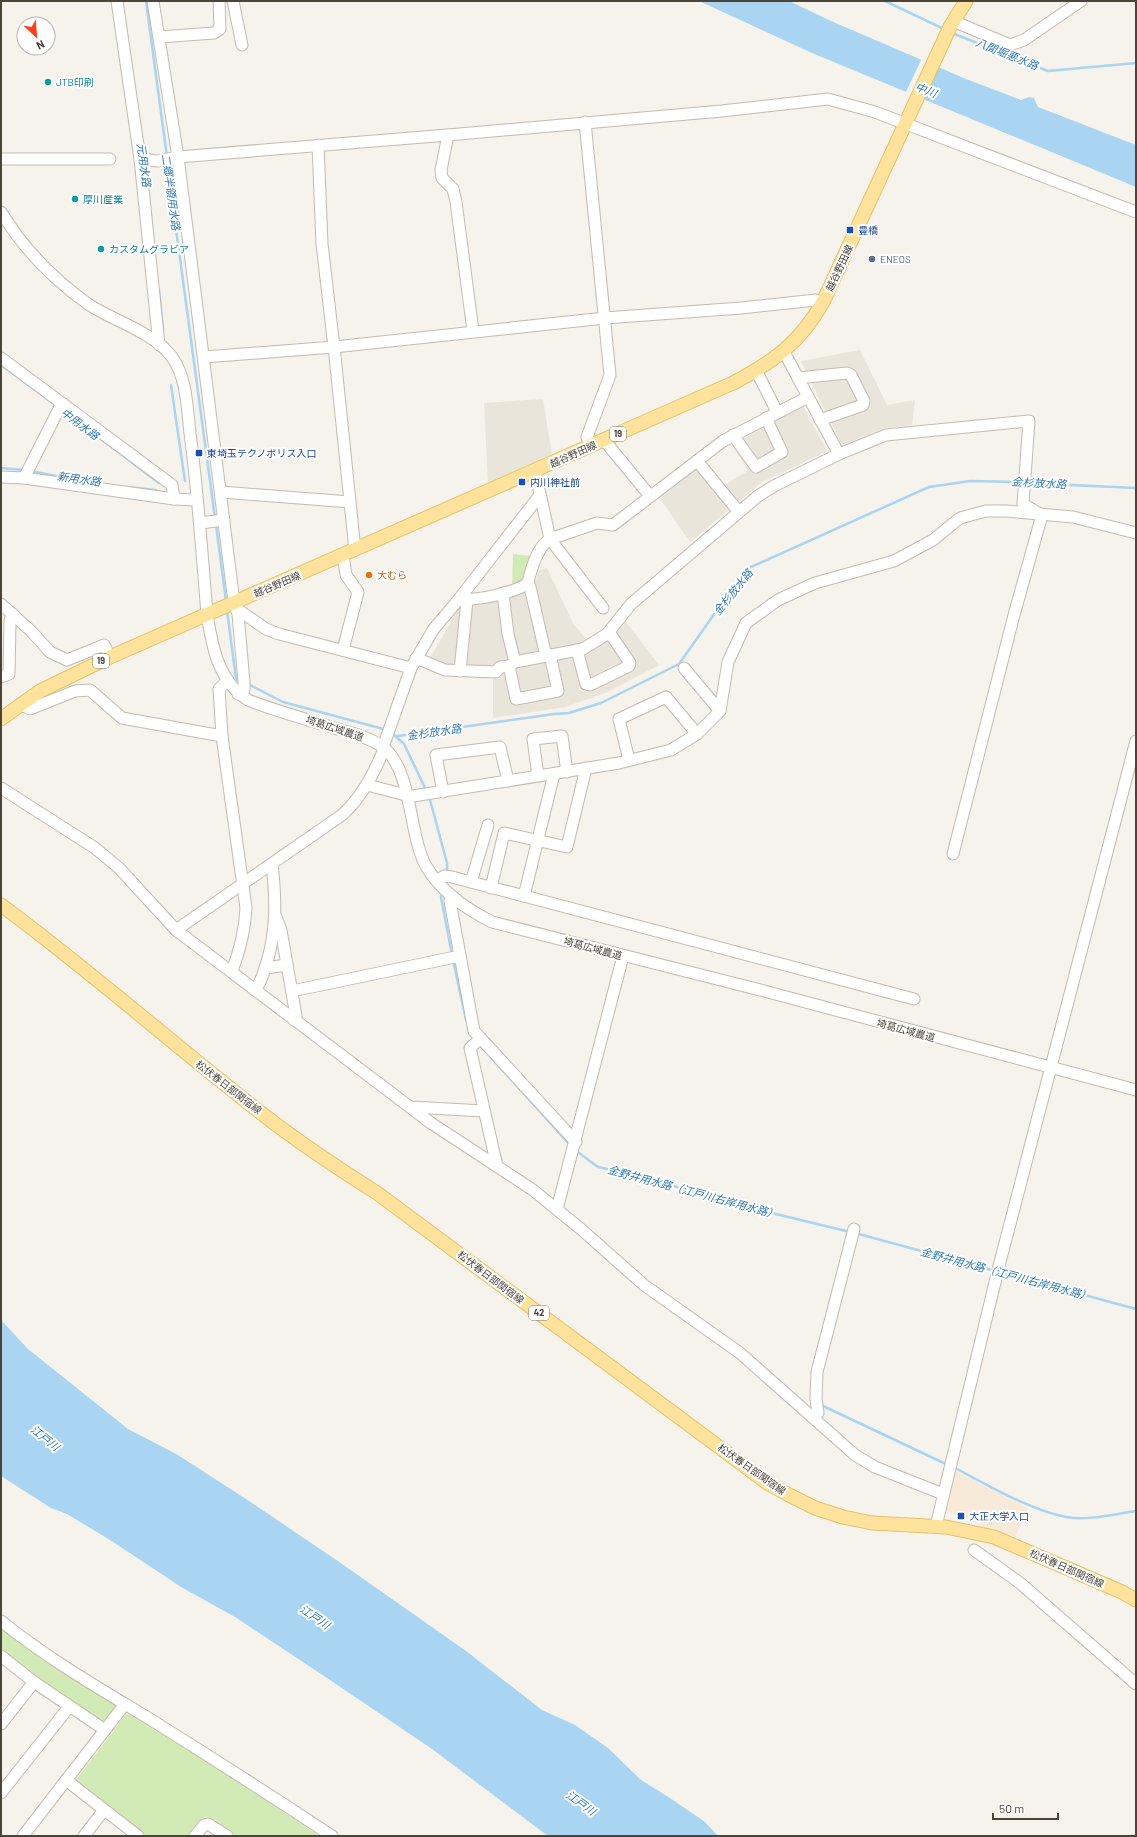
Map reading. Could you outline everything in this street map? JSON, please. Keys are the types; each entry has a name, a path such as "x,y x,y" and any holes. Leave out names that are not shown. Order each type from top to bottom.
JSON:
{"main road":[{"name":"越谷野田線","path":"1,719 40,691 110,657 207,614 235,605 349,552 733,383 784,352 806,328 823,302 905,122 952,24 966,1"},
{"name":"松伏春日部関宿線","path":"1,905 70,956 265,1116 328,1162 378,1193 769,1484 789,1496 815,1508 843,1517 872,1523 936,1526 968,1530 994,1537 1122,1592 1136,1600"}],"street":[{"path":"117,1 140,159 160,345"},
{"path":"153,1 178,157 221,492 222,521 235,605 244,682 244,690 238,694"},
{"path":"159,37 214,33 220,29 219,1"},
{"path":"233,1 242,45"},
{"path":"952,24 1010,45 1024,40 1081,1"},
{"path":"140,159 158,161 178,157 722,111 828,99 905,122 1136,212"},
{"path":"585,122 610,375 587,437 590,446"},
{"path":"448,135 441,170 442,178 453,189 456,202 473,331"},
{"path":"318,145 322,244 350,502 349,552 346,575 358,592 343,650"},
{"path":"1,159 110,159"},
{"path":"1,212 19,239 56,278 88,304 160,345"},
{"path":"204,357 334,346 605,318 741,308 816,300 823,302"},
{"name":"埼葛広域農道","path":"160,345 171,357 183,381 197,500 203,522 207,614 216,656 227,681 238,694 256,703 358,735 383,748 395,761 405,786 418,845 426,866 444,878 453,897 472,911 492,922 764,991 1136,1090"},
{"path":"784,352 839,454"},
{"path":"1,358 172,486 174,499"},
{"path":"756,370 777,412"},
{"path":"798,378 847,373 851,375 864,401 862,405 820,420"},
{"path":"503,593 516,699 558,691 528,583 530,573 544,542 597,523 613,525 733,435 808,397"},
{"path":"24,478 62,403"},
{"path":"733,435 756,467 782,452 766,418"},
{"path":"235,605 266,629 279,634 343,650 445,670 496,672 500,667 548,655 582,649 609,632 631,604 758,496 774,486 839,454 886,435 1029,421 1024,504 1042,515"},
{"path":"604,440 650,496"},
{"path":"697,461 739,512"},
{"path":"535,471 550,539 603,608"},
{"path":"1,477 24,478 174,499 197,500"},
{"path":"221,492 350,502"},
{"path":"176,930 342,815 356,803 367,785 383,748 413,663 432,630 463,599 540,495"},
{"path":"367,785 406,796 443,792 567,772 671,750 697,734 720,711 728,662 746,623 778,600 815,583 894,561 933,540 960,518 986,511 1006,511 1073,517 1136,533"},
{"path":"953,854 1014,615 1042,515"},
{"path":"203,522 222,521"},
{"path":"463,599 503,593 528,583"},
{"path":"460,671 463,599"},
{"path":"1,604 13,614 50,652 67,660 104,645 110,657"},
{"path":"1,678 9,674 10,620 13,614"},
{"path":"577,650 586,684 590,685 629,666 630,663 609,632"},
{"path":"684,668 720,711"},
{"path":"227,681 218,689 222,736 244,884 246,908 245,928 240,949 232,971"},
{"path":"20,704 30,709 75,691 90,690 122,718 222,736"},
{"path":"629,760 618,719 666,697 697,734"},
{"path":"538,776 533,739 562,736 567,772"},
{"path":"936,1526 942,1494 997,1272 1136,741"},
{"path":"443,792 436,755 500,747 508,781"},
{"path":"491,888 504,833 567,847 586,768"},
{"path":"524,896 554,774"},
{"path":"1,788 95,848 119,868 176,930 411,1107 462,1144 533,1190 644,1285 740,1353 855,1455 875,1467 942,1494"},
{"path":"471,882 488,825"},
{"path":"255,990 260,984 265,968 276,917 272,864"},
{"path":"444,878 471,882 914,999"},
{"path":"453,897 450,902 455,958 478,1041 576,1143"},
{"path":"276,917 281,930 292,991 296,1016 294,1020"},
{"path":"557,1209 576,1143 623,956"},
{"path":"292,991 455,958"},
{"path":"265,968 287,966"},
{"path":"478,1041 470,1048 497,1166"},
{"path":"411,1107 484,1111"},
{"path":"813,1418 818,1413 816,1399 817,1372 853,1233"},
{"path":"974,1550 1020,1583 1136,1684"},
{"path":"1,1621 43,1652 202,1751 332,1836"},
{"path":"1,1656 69,1707 105,1730"},
{"path":"1,1724 34,1682"},
{"path":"23,1836 125,1704"},
{"path":"1,1793 69,1707"},
{"path":"66,1780 138,1836"},
{"path":"84,1836 104,1810"},
{"path":"195,1836 204,1825 208,1824 228,1836"}],"shaded area":[{"path":"860,350 887,405 915,400 912,425 884,428 842,445 801,361"},
{"path":"543,399 552,454 488,483 484,403"},
{"path":"803,406 827,451 762,482 690,542 659,497 702,464 719,488 748,471 732,445"},
{"path":"547,568 573,623 590,644 625,621 659,665 608,692 565,707 493,718 493,672 426,665 460,606 533,590 539,570"},
{"path":"954,1471 1028,1508 1014,1540 947,1511 945,1506"}],"green space":[{"path":"513,554 532,556 524,580 512,588"},
{"path":"1,1627 115,1704 116,1708 105,1723 101,1724 1,1649"},
{"path":"126,1714 222,1770 319,1836 236,1836 205,1816 189,1836 143,1836 76,1783 76,1780"}],"water":[{"name":"中川","path":"699,1 789,1 831,21 966,79 1021,100 1029,97 1034,98 1038,107 1136,145 1136,187 812,53"},
{"name":"江戸川","path":"1,1320 28,1349 128,1429 178,1455 345,1566 466,1651 542,1710 575,1725 608,1748 641,1780 705,1822 718,1836 548,1836 432,1749 235,1617 181,1587 110,1540 67,1514 51,1508 1,1476"}],"pier":[{"path":"922,58 937,65 921,100 905,94"}],"waterway":[{"name":"二郷半領用水路","path":"146,1 167,157"},
{"name":"八間堀悪水路","path":"885,1 944,29"},
{"name":"八間堀悪水路","path":"952,33 1048,71 1136,63"},
{"name":"二郷半領用水路","path":"167,162 215,518"},
{"name":"元用水路","path":"159,290 163,329"},
{"name":"中用水路","path":"1,365 57,406"},
{"name":"元用水路","path":"171,385 185,481"},
{"name":"中用水路","path":"72,417 159,483"},
{"name":"新用水路","path":"1,468 24,470"},
{"name":"新用水路","path":"30,471 78,480"},
{"name":"金杉放水路","path":"398,736 569,713 601,703 679,664 722,603 751,567 929,487 970,481 1022,482"},
{"name":"金杉放水路","path":"1027,483 1136,488"},
{"name":"新用水路","path":"127,487 156,490"},
{"name":"金野井用水路（江戸川右岸用水路）","path":"216,525 226,601"},
{"name":"金野井用水路（江戸川右岸用水路）","path":"227,610 236,679 241,681"},
{"name":"金野井用水路（江戸川右岸用水路）","path":"248,684 283,702 387,730"},
{"name":"金野井用水路（江戸川右岸用水路）","path":"391,732 404,744 426,790"},
{"name":"金野井用水路（江戸川右岸用水路）","path":"429,796 447,863 447,873"},
{"name":"金野井用水路（江戸川右岸用水路）","path":"443,891 441,897 452,955"},
{"name":"金野井用水路（江戸川右岸用水路）","path":"453,960 466,1020"},
{"name":"金野井用水路（江戸川右岸用水路）","path":"480,1045 570,1145"},
{"name":"金野井用水路（江戸川右岸用水路）","path":"575,1150 598,1167 639,1176 743,1206 850,1232"},
{"name":"金野井用水路（江戸川右岸用水路）","path":"855,1233 995,1271"},
{"name":"金野井用水路（江戸川右岸用水路）","path":"1000,1272 1136,1309"},
{"path":"821,1405 948,1465"},
{"path":"953,1467 1023,1503 1052,1514 1074,1518 1092,1518 1136,1511"}],"place":[{"name":"JTB印刷","path":"48,82"},
{"name":"厚川産業","path":"75,199"},
{"name":"豊橋","path":"850,230"},
{"name":"カスタムグラビア","path":"101,249"},
{"name":"ENEOS","path":"872,259"},
{"name":"東埼玉テクノポリス入口","path":"199,453"},
{"name":"内川神社前","path":"522,482"},
{"name":"大むら","path":"369,575"},
{"name":"大正大学入口","path":"961,1516"}]}
